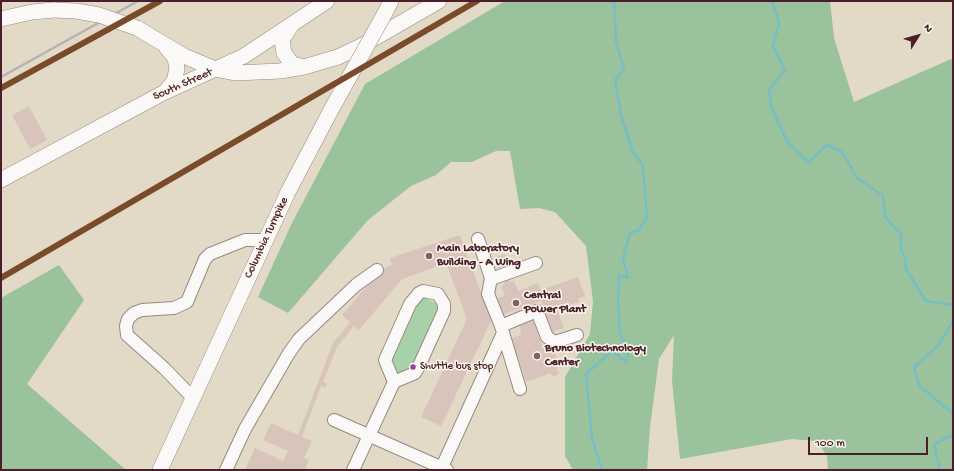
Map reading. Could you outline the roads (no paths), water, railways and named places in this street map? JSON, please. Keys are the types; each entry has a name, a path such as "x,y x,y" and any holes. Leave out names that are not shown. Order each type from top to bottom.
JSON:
{"main road":[{"path":"1,19 26,13 54,10 76,11 99,15 137,28 193,61 215,69 249,53 327,1"},
{"path":"420,12 430,1"},
{"name":"South Street","path":"1,180 163,93 215,69 245,73 304,67 328,61 350,52 439,1"},
{"name":"Columbia Turnpike","path":"160,470 298,172 388,7"},
{"path":"292,25 282,40 284,53 292,64 304,67"},
{"path":"163,43 175,58 177,69 174,81 163,93"}],"lane":[{"path":"478,239 491,279 488,294 502,330 520,389"},
{"path":"193,398 164,368 127,335 126,326 128,319 134,313 142,310 174,308 187,302 206,259 210,254 244,240 266,240"},
{"path":"491,279 536,263"},
{"path":"226,470 245,429 289,353 299,339 356,285 377,270"},
{"path":"353,470 394,382 415,373 418,368 444,312 444,304 438,294 423,291 419,293 410,304 385,360 394,382"},
{"path":"334,420 444,469 502,330 536,311 547,337 555,342 577,335"}],"waterway":[{"path":"602,470 592,438 586,374 612,351 626,362 629,351 620,333 618,301 619,276 628,277 623,259 630,233 639,230 647,217 643,165 633,153 621,115 615,80 624,69 616,42 614,1"},
{"path":"772,1 779,23 773,46 785,70 769,90 772,109 788,143 809,162 827,145 842,152 857,178 883,196 885,217 901,234 901,249 905,257 906,269 926,301 953,305"},
{"path":"953,321 938,346 914,367 919,385 953,414"},
{"path":"940,470 934,444 953,435"}],"railway":[{"path":"1,77 138,1"}],"place":[{"name":"Main Laboratory Building - A Wing","path":"429,256"},
{"name":"Central Power Plant","path":"516,303"},
{"name":"Bruno Biotechnology Center","path":"537,356"},
{"name":"Shuttle bus stop","path":"413,367"}]}
